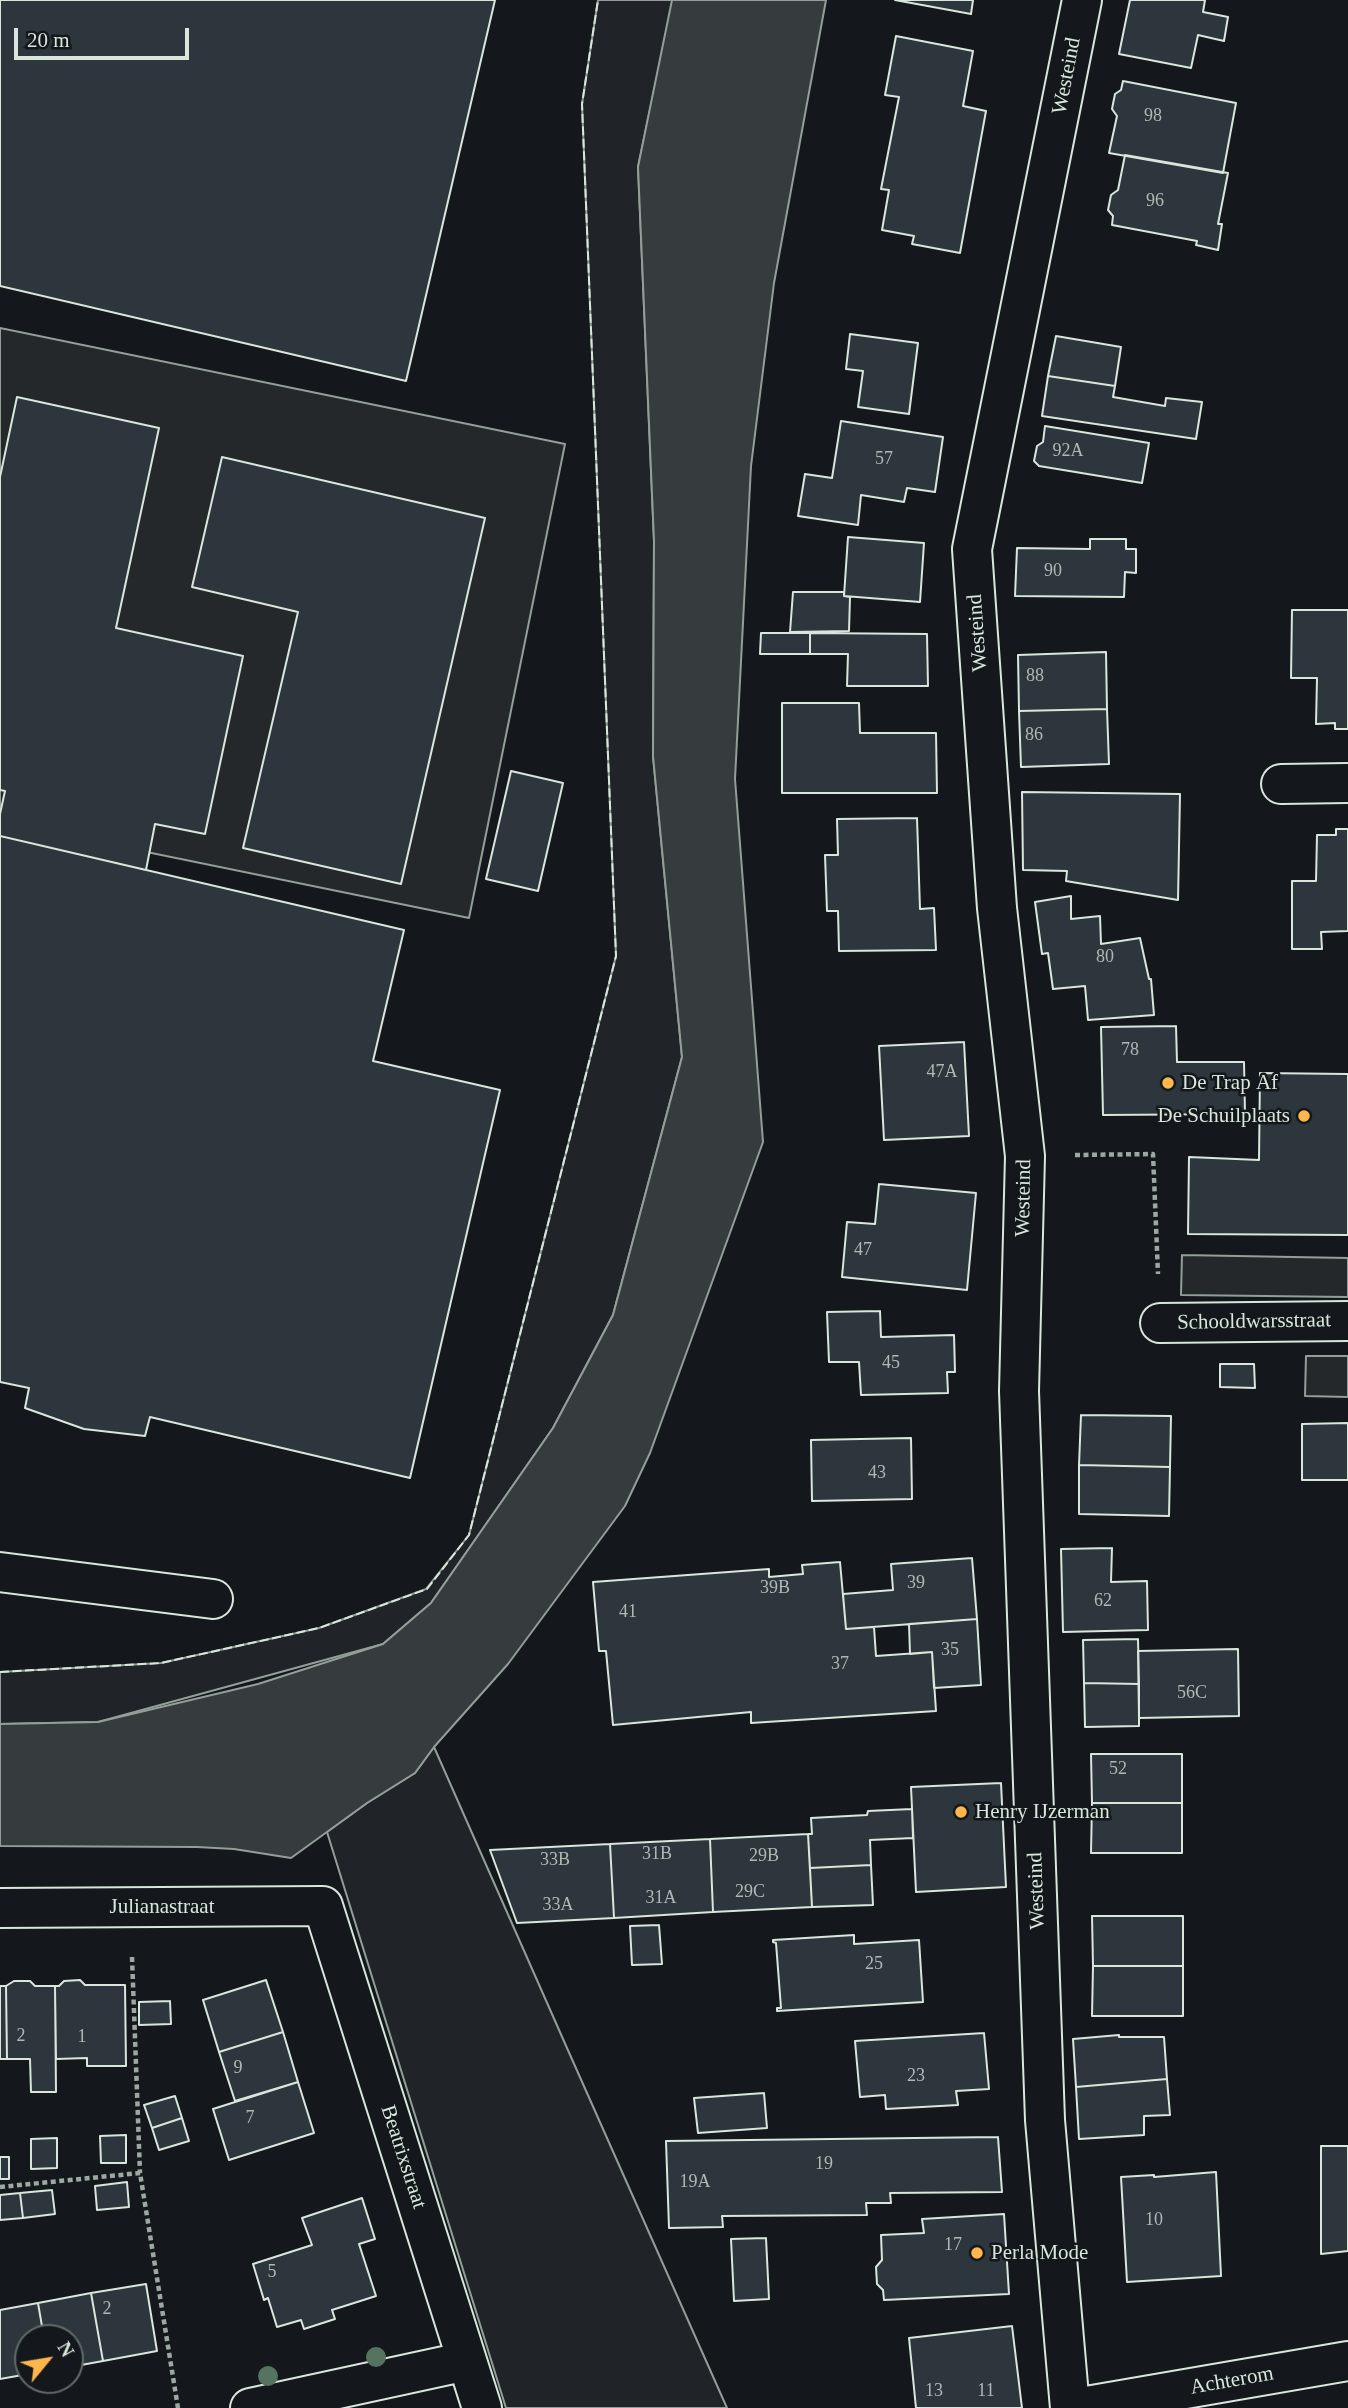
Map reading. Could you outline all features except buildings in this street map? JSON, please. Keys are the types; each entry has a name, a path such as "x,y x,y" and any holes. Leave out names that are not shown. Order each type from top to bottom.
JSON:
{"street":[{"name":"Westeind","path":"1073,2408 1045,2120 1019,1391 1025,1156 997,908 972,549 1082,0"},
{"path":"1281,784 1348,783"},
{"name":"Schooldwarsstraat","path":"1160,1323 1348,1321"},
{"path":"0,1572 214,1599"},
{"name":"Julianastraat","path":"0,1908 323,1906"},
{"name":"Beatrixstraat","path":"323,1906 482,2408"},
{"path":"250,2408 467,2361"},
{"name":"Achterom","path":"1073,2408 1348,2361"}],"path":[{"path":"1025,1156 1153,1154 1160,1323"},
{"path":"130,1907 140,2173 178,2408"},
{"path":"0,2187 140,2173"}],"shaded area":[{"path":"598,0 673,0 638,167 654,541 653,756 682,1057 613,1315 553,1428 431,1603 383,1644 98,1722 0,1724 0,1672 161,1663 319,1628 426,1589 469,1535 616,956 582,104"},
{"path":"672,0 826,0 774,283 751,466 735,779 763,1142 650,1453 625,1506 508,1664 434,1747 415,1773 367,1803 291,1858 234,1849 197,1847 0,1846 0,1724 98,1722 258,1684 383,1644 431,1603 553,1428 613,1315 682,1057 653,756 654,541 638,167"},
{"path":"0,328 565,444 469,918 0,822"},
{"path":"1182,1255 1348,1258 1348,1297 1181,1295"},
{"path":"1306,1356 1348,1356 1348,1397 1305,1396"},
{"path":"434,1747 727,2408 506,2408 327,1832 415,1773"}],"fence":[{"path":"0,1672 161,1663 319,1628 427,1589 469,1535 616,956 582,104 598,0"}],"place":[{"name":"De Trap Af","path":"1168,1083"},
{"name":"De Schuilplaats","path":"1304,1116"},
{"name":"Henry IJzerman","path":"961,1812"},
{"name":"Perla Mode","path":"977,2253"}]}
